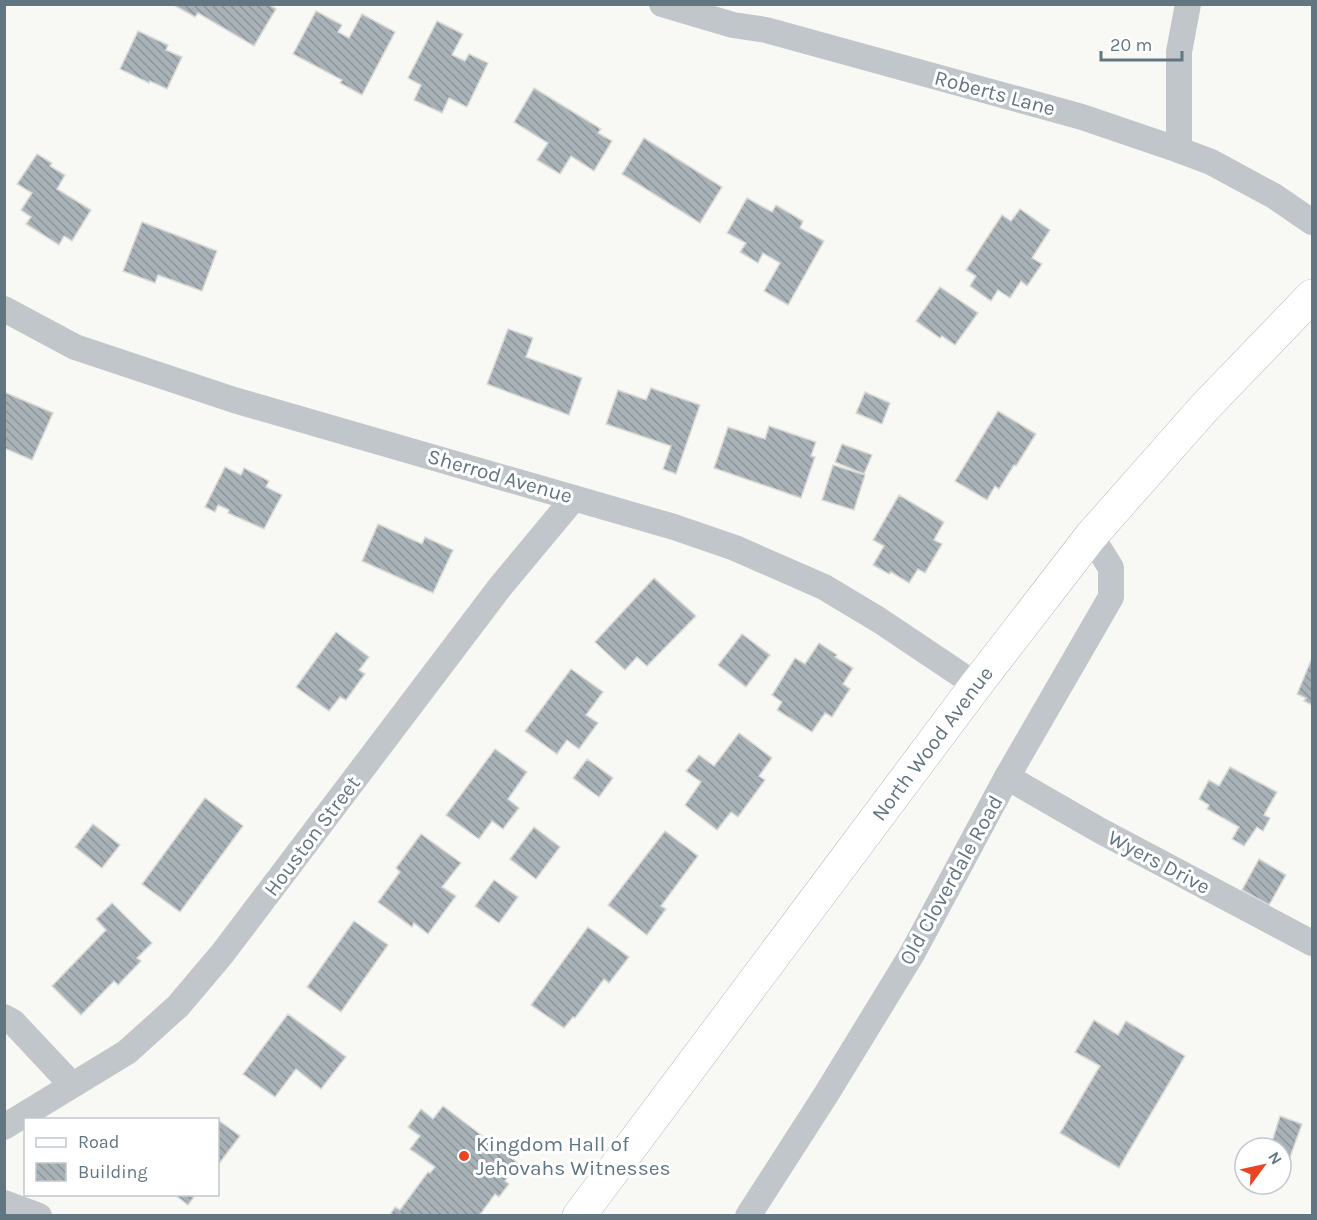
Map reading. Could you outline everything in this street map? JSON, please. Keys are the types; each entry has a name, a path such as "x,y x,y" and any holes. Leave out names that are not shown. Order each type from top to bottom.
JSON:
{"main road":[{"name":"North Wood Avenue","path":"579,1215 976,685 1091,536 1205,407 1312,296"}],"street":[{"name":"Roberts Lane","path":"662,4 733,25 766,30 1082,117 1211,162 1274,196 1312,222"},
{"path":"1179,150 1179,52 1188,4"},
{"name":"Sherrod Avenue","path":"4,309 75,346 222,396 674,527 735,548 824,587 879,620 976,685"},
{"name":"Houston Street","path":"4,1127 127,1052 178,1006 222,954 500,587 574,498"},
{"name":"Old Cloverdale Road","path":"748,1215 827,1093 912,954 1007,777 1111,597 1112,568 1091,536"},
{"name":"Wyers Drive","path":"1007,777 1099,830 1312,943"},
{"path":"4,1017 13,1022 72,1085"},
{"path":"4,1203 39,1215"}],"building":[{"path":"172,4 268,4 276,9 254,46 198,13 195,17"},
{"path":"316,11 342,25 338,32 349,38 362,14 395,32 362,95 340,83 342,80 293,54"},
{"path":"437,21 463,34 452,55 465,61 469,54 488,63 467,107 449,98 442,113 414,100 421,85 408,78"},
{"path":"138,31 168,45 166,50 182,57 167,89 120,69"},
{"path":"534,88 601,129 598,133 612,141 594,171 571,156 560,174 537,160 548,143 514,122"},
{"path":"644,138 722,187 700,223 622,174"},
{"path":"37,154 52,163 50,166 65,175 57,189 91,210 72,241 64,236 59,245 26,224 31,217 21,210 32,193 17,184"},
{"path":"747,198 772,212 776,205 803,221 800,228 824,241 788,305 764,291 780,263 763,253 758,263 740,252 746,243 727,233"},
{"path":"1020,209 1050,230 1032,258 1042,264 1027,286 1021,281 1010,298 998,290 991,301 970,286 976,276 966,270 1002,215 1011,221"},
{"path":"142,222 217,251 202,291 158,275 155,283 123,271"},
{"path":"940,287 978,313 955,345 942,336 940,338 916,321"},
{"path":"508,329 533,338 526,357 582,378 569,415 487,384"},
{"path":"651,388 700,405 676,474 663,469 671,446 606,424 618,390 646,400"},
{"path":"4,392 53,413 32,460 4,448"},
{"path":"865,392 890,403 882,424 856,413"},
{"path":"998,411 1036,434 999,489 995,486 987,500 955,481"},
{"path":"769,426 816,442 811,456 815,457 801,498 714,468 728,427 765,439"},
{"path":"842,444 872,455 864,474 835,462"},
{"path":"833,465 865,475 854,510 822,500"},
{"path":"225,467 241,475 244,468 269,481 266,487 282,495 264,529 228,513 229,510 218,505 215,512 205,507"},
{"path":"899,495 944,522 934,540 942,544 925,573 918,569 909,583 873,565 884,546 873,540"},
{"path":"378,524 422,544 425,537 453,550 433,593 362,561"},
{"path":"654,578 696,616 647,666 637,657 625,670 595,642"},
{"path":"336,632 369,657 359,670 365,674 346,700 340,697 329,711 296,687"},
{"path":"742,634 770,655 746,687 718,665"},
{"path":"819,643 837,655 835,657 853,668 843,684 850,689 832,717 825,713 812,732 777,710 782,702 772,695 795,658 805,664"},
{"path":"1312,658 1312,705 1304,701 1306,698 1297,694"},
{"path":"571,669 603,692 586,715 598,723 579,749 567,740 557,754 525,731"},
{"path":"739,733 772,758 759,776 765,780 738,817 731,812 717,830 685,805 701,782 686,771 699,755 714,766"},
{"path":"495,749 527,772 508,799 519,808 503,829 492,821 479,839 446,815"},
{"path":"587,759 613,778 599,797 573,778"},
{"path":"1230,767 1277,792 1264,815 1270,818 1263,831 1257,827 1244,846 1232,839 1239,827 1207,809 1209,805 1199,799 1209,780 1219,786"},
{"path":"205,798 243,826 180,912 142,884"},
{"path":"93,824 120,845 102,868 75,847"},
{"path":"534,827 560,847 536,879 510,859"},
{"path":"665,831 698,856 661,906 666,909 647,935 608,905"},
{"path":"421,834 461,863 442,887 456,896 428,934 414,923 412,927 378,902 400,872 396,868"},
{"path":"1259,859 1286,875 1269,905 1242,890"},
{"path":"494,880 518,897 499,923 475,906"},
{"path":"112,903 152,943 137,958 141,961 118,985 114,981 81,1015 52,986 106,930 96,919"},
{"path":"354,921 388,945 341,1012 307,987"},
{"path":"588,927 629,957 609,983 604,979 575,1018 573,1017 564,1028 531,1005"},
{"path":"288,1014 346,1057 321,1089 296,1069 275,1097 243,1074"},
{"path":"1094,1020 1118,1035 1126,1021 1185,1056 1119,1168 1060,1133 1100,1066 1075,1052"},
{"name":"Kingdom Hall of Jehovahs Witnesses","path":"443,1106 518,1163 505,1181 509,1184 499,1197 495,1194 479,1216 389,1216 395,1207 400,1210 428,1172 430,1173 435,1167 410,1149 420,1136 408,1127 421,1109 433,1119"},
{"path":"1280,1116 1302,1124 1293,1149 1293,1136 1274,1136"},
{"path":"219,1121 240,1136 219,1164"},
{"path":"177,1196 195,1196 188,1205"}],"place":[{"name":"Kingdom Hall of Jehovahs Witnesses","path":"464,1156"}]}
